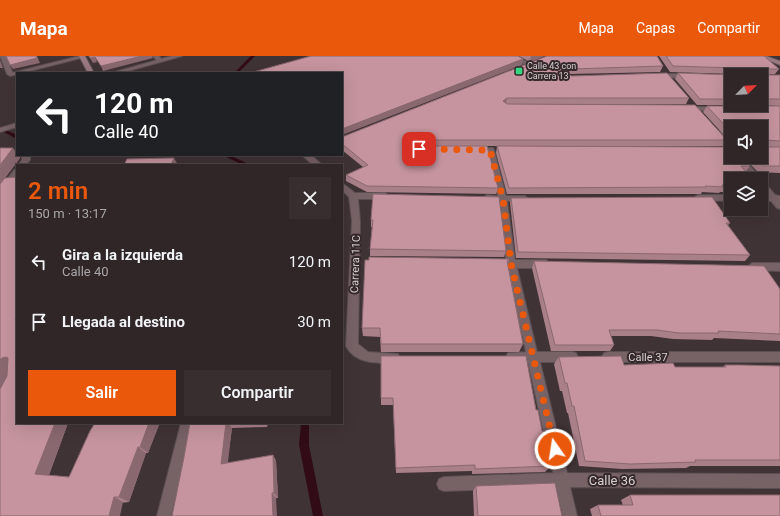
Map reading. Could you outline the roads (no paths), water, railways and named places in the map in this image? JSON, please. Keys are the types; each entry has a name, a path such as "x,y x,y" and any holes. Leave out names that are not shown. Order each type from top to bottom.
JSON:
{"main road":[{"path":"761,56 780,63"},
{"path":"82,57 90,72"},
{"path":"523,68 533,64"}],"street":[{"path":"3,56 10,74"},
{"path":"117,72 158,58 180,56"},
{"path":"512,56 533,64"},
{"path":"652,76 695,76"},
{"path":"678,109 692,106 724,109"},
{"path":"692,106 699,115"},
{"path":"0,130 16,125"},
{"path":"710,126 724,145"},
{"path":"490,150 503,199 511,264 570,516"},
{"path":"307,156 317,164"},
{"path":"744,164 751,172"},
{"path":"0,196 16,175"},
{"path":"343,187 353,196 392,197"},
{"path":"768,190 777,198 780,206"},
{"name":"Carrera 11C","path":"353,196 359,260 352,346 358,354 371,358 402,358"},
{"path":"479,198 534,199"},
{"path":"692,198 724,198"},
{"path":"488,263 558,264"},
{"path":"740,267 780,267"},
{"path":"502,357 581,357"},
{"name":"Calle 37","path":"597,357 780,357"},
{"path":"164,516 187,424"},
{"name":"Calle 36","path":"444,484 562,480 780,481"}],"lane":[{"path":"18,72 82,57"},
{"path":"10,74 16,73"}],"waterway":[{"path":"237,72 253,56"},
{"path":"0,128 16,136"},
{"path":"227,156 246,164"},
{"path":"305,424 304,445 318,516"}],"place":[{"name":"Calle 43 con Carrera 13","path":"519,71"}]}
